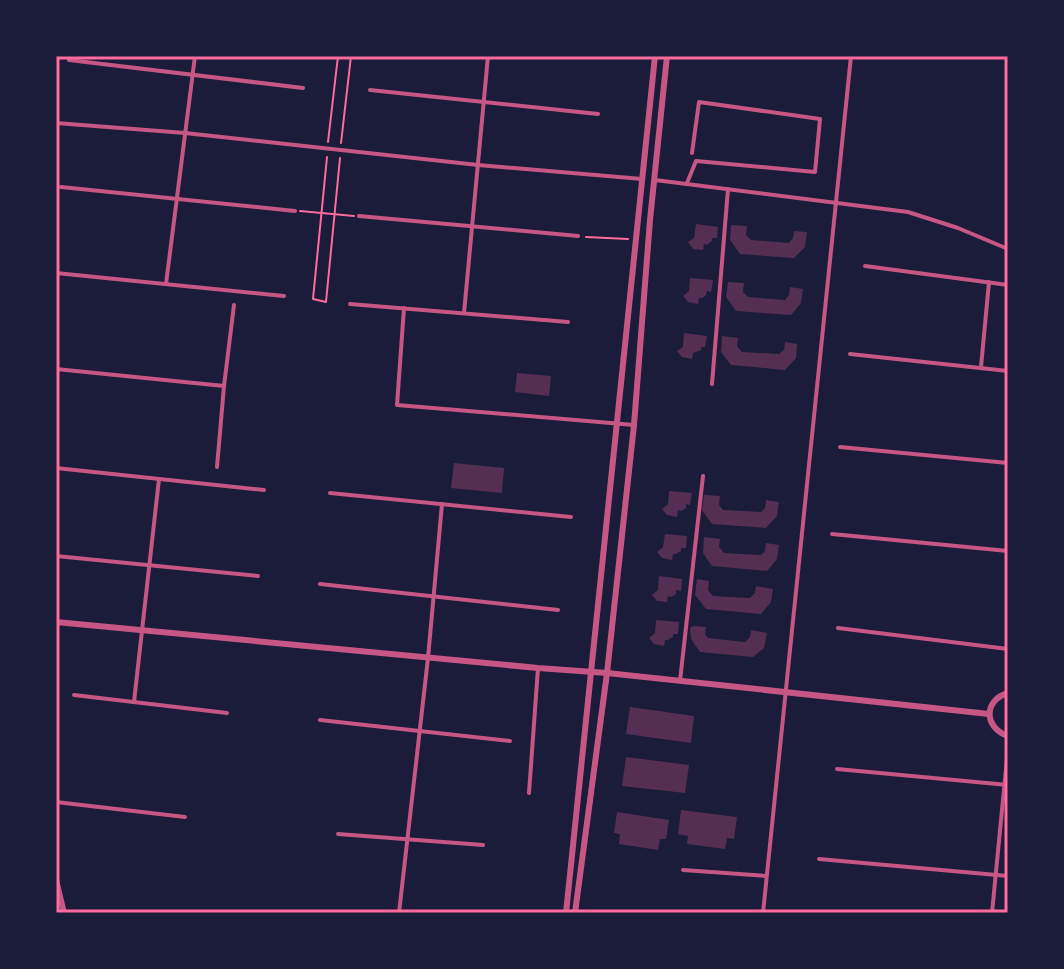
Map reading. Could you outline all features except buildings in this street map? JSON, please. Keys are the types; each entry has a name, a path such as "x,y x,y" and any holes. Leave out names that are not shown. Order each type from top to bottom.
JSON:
{"street":[{"path":"166,284 195,56"},
{"path":"464,313 488,56"},
{"path":"566,913 655,56"},
{"path":"575,913 607,673 634,425 667,56"},
{"path":"763,913 851,56"},
{"path":"69,60 303,88"},
{"path":"370,90 598,114"},
{"path":"687,183 696,161 815,172 820,119 699,102 692,153"},
{"path":"56,123 687,183 836,202 908,212 1008,249"},
{"path":"61,187 295,211"},
{"path":"712,384 728,189"},
{"path":"359,216 578,236"},
{"path":"865,266 1008,285"},
{"path":"56,273 284,296"},
{"path":"981,368 989,282"},
{"path":"350,304 568,322"},
{"path":"217,467 234,305"},
{"path":"404,308 397,405 634,425"},
{"path":"850,354 1008,371"},
{"path":"56,369 224,386"},
{"path":"840,447 1008,463"},
{"path":"56,468 264,490"},
{"path":"680,681 703,476"},
{"path":"134,702 159,479"},
{"path":"330,493 571,517"},
{"path":"399,913 442,504"},
{"path":"832,534 1008,551"},
{"path":"56,556 258,576"},
{"path":"320,584 558,610"},
{"path":"56,622 607,673 989,714"},
{"path":"838,628 1008,649"},
{"path":"529,793 538,668"},
{"path":"1008,693 997,698 989,714 997,731 1008,736"},
{"path":"74,695 227,713"},
{"path":"320,720 510,741"},
{"path":"992,913 1008,748"},
{"path":"837,769 1006,785"},
{"path":"56,802 185,817"},
{"path":"338,834 483,845"},
{"path":"819,859 1008,876"},
{"path":"683,870 766,876"},
{"path":"56,880 64,913"}],"path":[{"path":"338,56 313,299 326,302 351,56"},
{"path":"295,211 359,216"},
{"path":"578,236 637,239"}]}
